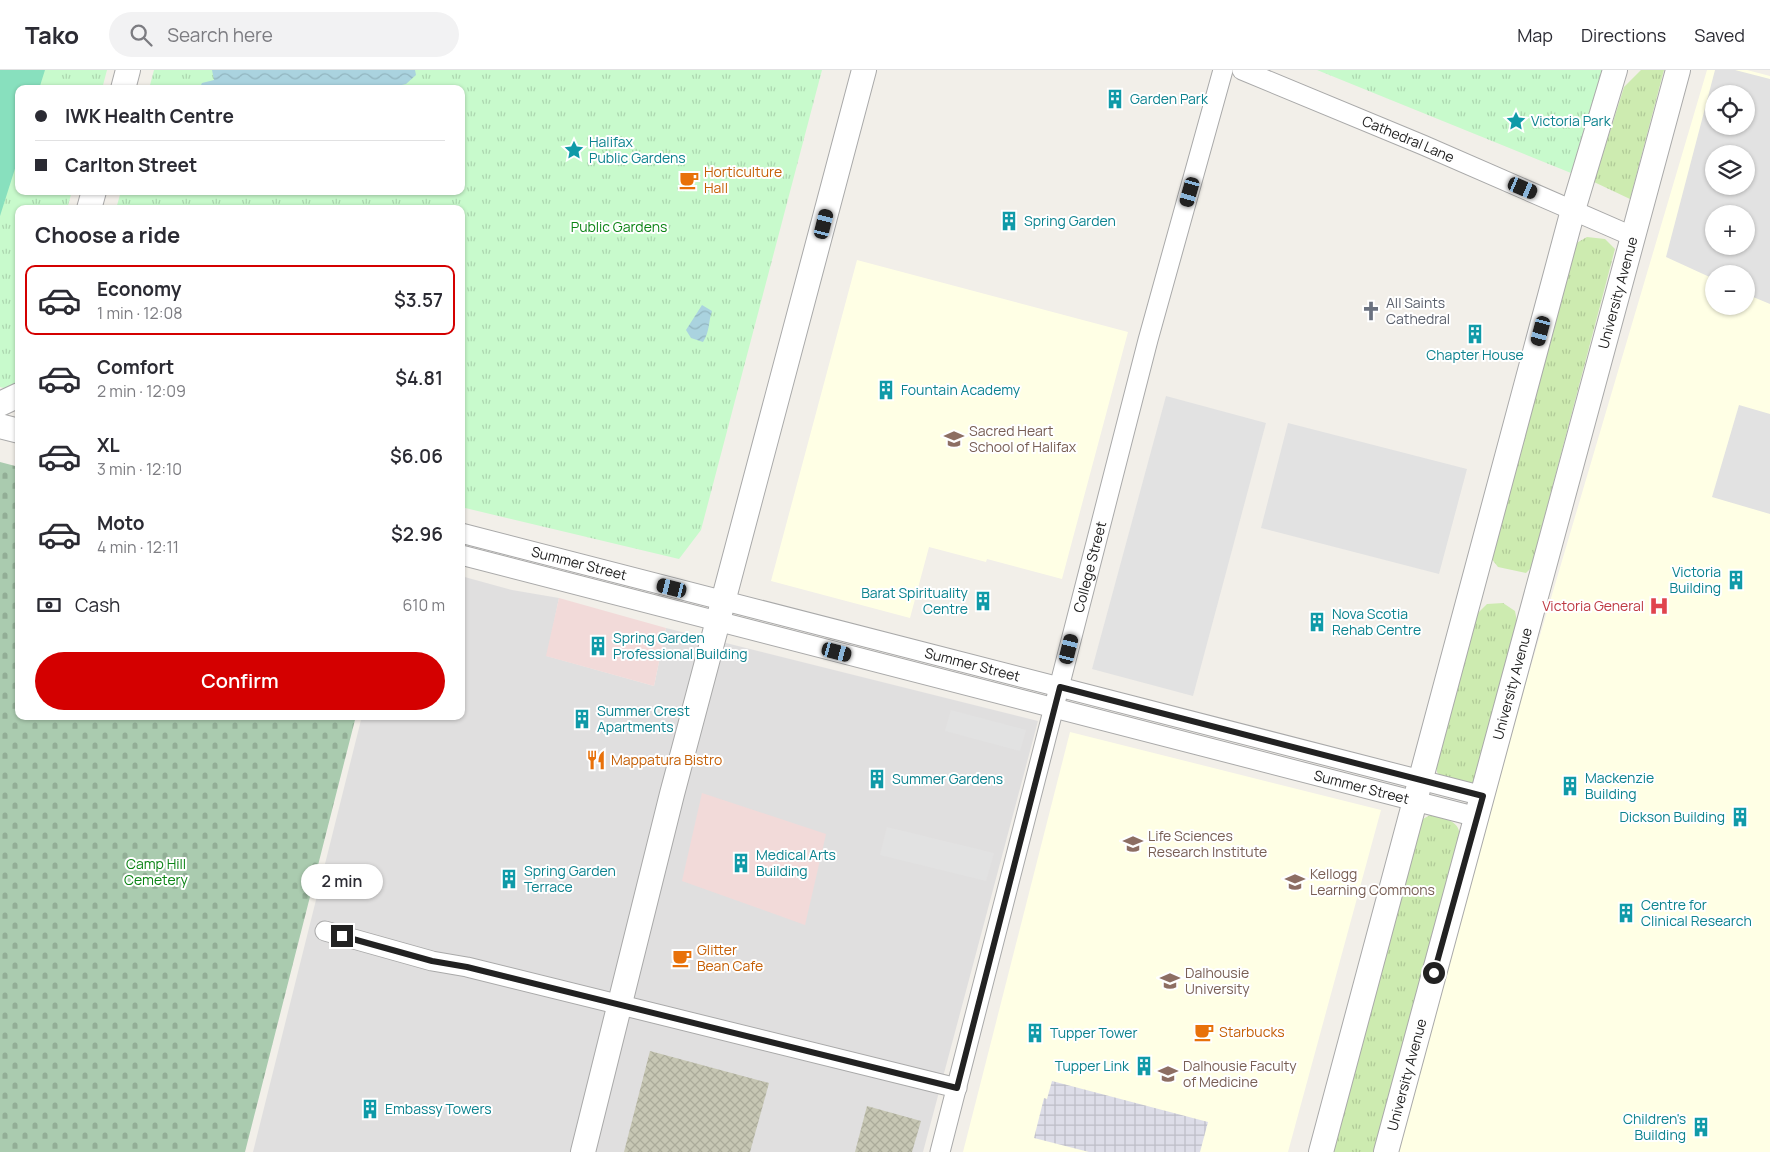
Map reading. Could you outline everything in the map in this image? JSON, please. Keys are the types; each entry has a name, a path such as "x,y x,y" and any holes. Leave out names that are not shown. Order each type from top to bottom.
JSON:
{"street":[{"path":"124,85 128,70"},
{"path":"583,1152 672,794 864,70"},
{"name":"College Street","path":"940,1152 1148,340 1223,70"},
{"name":"Cathedral Lane","path":"1242,70 1634,237"},
{"name":"University Avenue","path":"1386,1152 1678,70"},
{"path":"1321,1152 1573,210 1616,74"},
{"path":"0,404 15,397"},
{"path":"0,426 15,430"},
{"name":"Summer Street","path":"465,534 1054,708 1418,790"},
{"name":"Summer Street","path":"465,556 1060,687 1418,790 1480,806"},
{"path":"325,931 432,961 467,967 957,1088"}],"shaded area":[{"name":"Victoria General","path":"1707,70 1747,70 1770,76 1770,1152 1397,1152 1460,906"},
{"path":"1715,70 1735,70 1770,79 1770,304 1755,298 1755,265 1705,265 1705,275 1666,257 1705,108 1705,135 1755,135 1755,85 1711,85"},
{"name":"Sacred Heart School of Halifax","path":"857,260 1128,332 1062,579 987,559 986,562 929,547 910,618 771,581"},
{"path":"1166,396 1266,423 1193,696 1092,669"},
{"path":"1739,405 1770,414 1770,514 1712,497"},
{"path":"1288,423 1467,469 1439,574 1261,528"},
{"path":"465,577 512,590 559,598 547,656 654,686 666,628 1038,721 923,1152 253,1152 361,720 465,720"},
{"path":"559,598 666,628 654,686 546,656"},
{"path":"951,710 1026,730 1020,751 945,731"},
{"name":"Dalhousie University","path":"1070,732 1381,810 1288,1152 963,1152"},
{"path":"702,793 826,834 805,925 682,881"},
{"path":"887,827 994,853 986,881 880,855"},
{"path":"650,1051 769,1083 750,1152 624,1152"},
{"path":"1052,1081 1208,1122 1200,1152 1089,1152 1034,1138 1044,1098 1047,1099"},
{"path":"867,1106 921,1121 912,1152 855,1152"}],"green space":[{"path":"0,70 107,70 103,85 15,85 15,195 71,195 68,205 15,205 15,391 0,387"},
{"path":"0,70 45,70 40,85 15,85 15,169 0,216"},
{"name":"Public Gardens","path":"154,70 822,70 701,530 679,559 465,508 465,205 117,205 120,195 465,195 465,85 150,85"},
{"name":"Victoria Park","path":"1317,70 1602,70 1571,173"},
{"path":"1641,70 1664,70 1630,199 1594,182 1624,87"},
{"path":"1587,237 1605,239 1615,249 1531,568 1526,573 1498,567 1491,558 1573,245"},
{"name":"Camp Hill Cemetery","path":"0,462 15,466 15,720 355,720 245,1152 0,1152"},
{"path":"1503,603 1515,611 1518,627 1475,777 1472,785 1442,779 1437,772 1437,760 1477,614 1487,604"},
{"path":"1430,815 1454,823 1459,830 1460,836 1374,1152 1332,1152 1419,827 1423,819"}],"water":[{"path":"212,70 415,70 416,75 406,84 402,85 201,85 202,83 214,80"},
{"path":"702,305 712,311 708,331 703,342 691,338 686,330"}],"place":[{"name":"Garden Park","path":"1115,99"},
{"name":"Victoria Park","path":"1516,121"},
{"name":"Halifax Public Gardens","path":"574,150"},
{"name":"Horticulture Hall","path":"689,180"},
{"name":"Spring Garden","path":"1009,221"},
{"name":"All Saints Cathedral","path":"1371,311"},
{"name":"Chapter House","path":"1475,334"},
{"name":"Fountain Academy","path":"886,390"},
{"name":"Sacred Heart School of Halifax","path":"954,439"},
{"name":"Victoria Building","path":"1736,580"},
{"name":"Barat Spirituality Centre","path":"983,601"},
{"name":"Victoria General","path":"1659,606"},
{"name":"Nova Scotia Rehab Centre","path":"1317,622"},
{"name":"Spring Garden Professional Building","path":"598,646"},
{"name":"Summer Crest Apartments","path":"582,719"},
{"name":"Mappatura Bistro","path":"596,760"},
{"name":"Summer Gardens","path":"877,779"},
{"name":"Mackenzie Building","path":"1570,786"},
{"name":"Dickson Building","path":"1740,817"},
{"name":"Life Sciences Research Institute","path":"1133,844"},
{"name":"Medical Arts Building","path":"741,863"},
{"name":"Spring Garden Terrace","path":"509,879"},
{"name":"Kellogg Learning Commons","path":"1295,882"},
{"name":"Centre for Clinical Research","path":"1626,913"},
{"name":"Glitter Bean Cafe","path":"682,958"},
{"name":"Dalhousie University","path":"1170,981"},
{"name":"Starbucks","path":"1204,1032"},
{"name":"Tupper Tower","path":"1035,1033"},
{"name":"Tupper Link","path":"1144,1066"},
{"name":"Dalhousie Faculty of Medicine","path":"1168,1074"},
{"name":"Embassy Towers","path":"370,1109"},
{"name":"Children's Building","path":"1701,1127"}],"route":[{"path":"342,936 432,961 467,967 957,1088 1060,687 1483,796 1434,973"}]}
